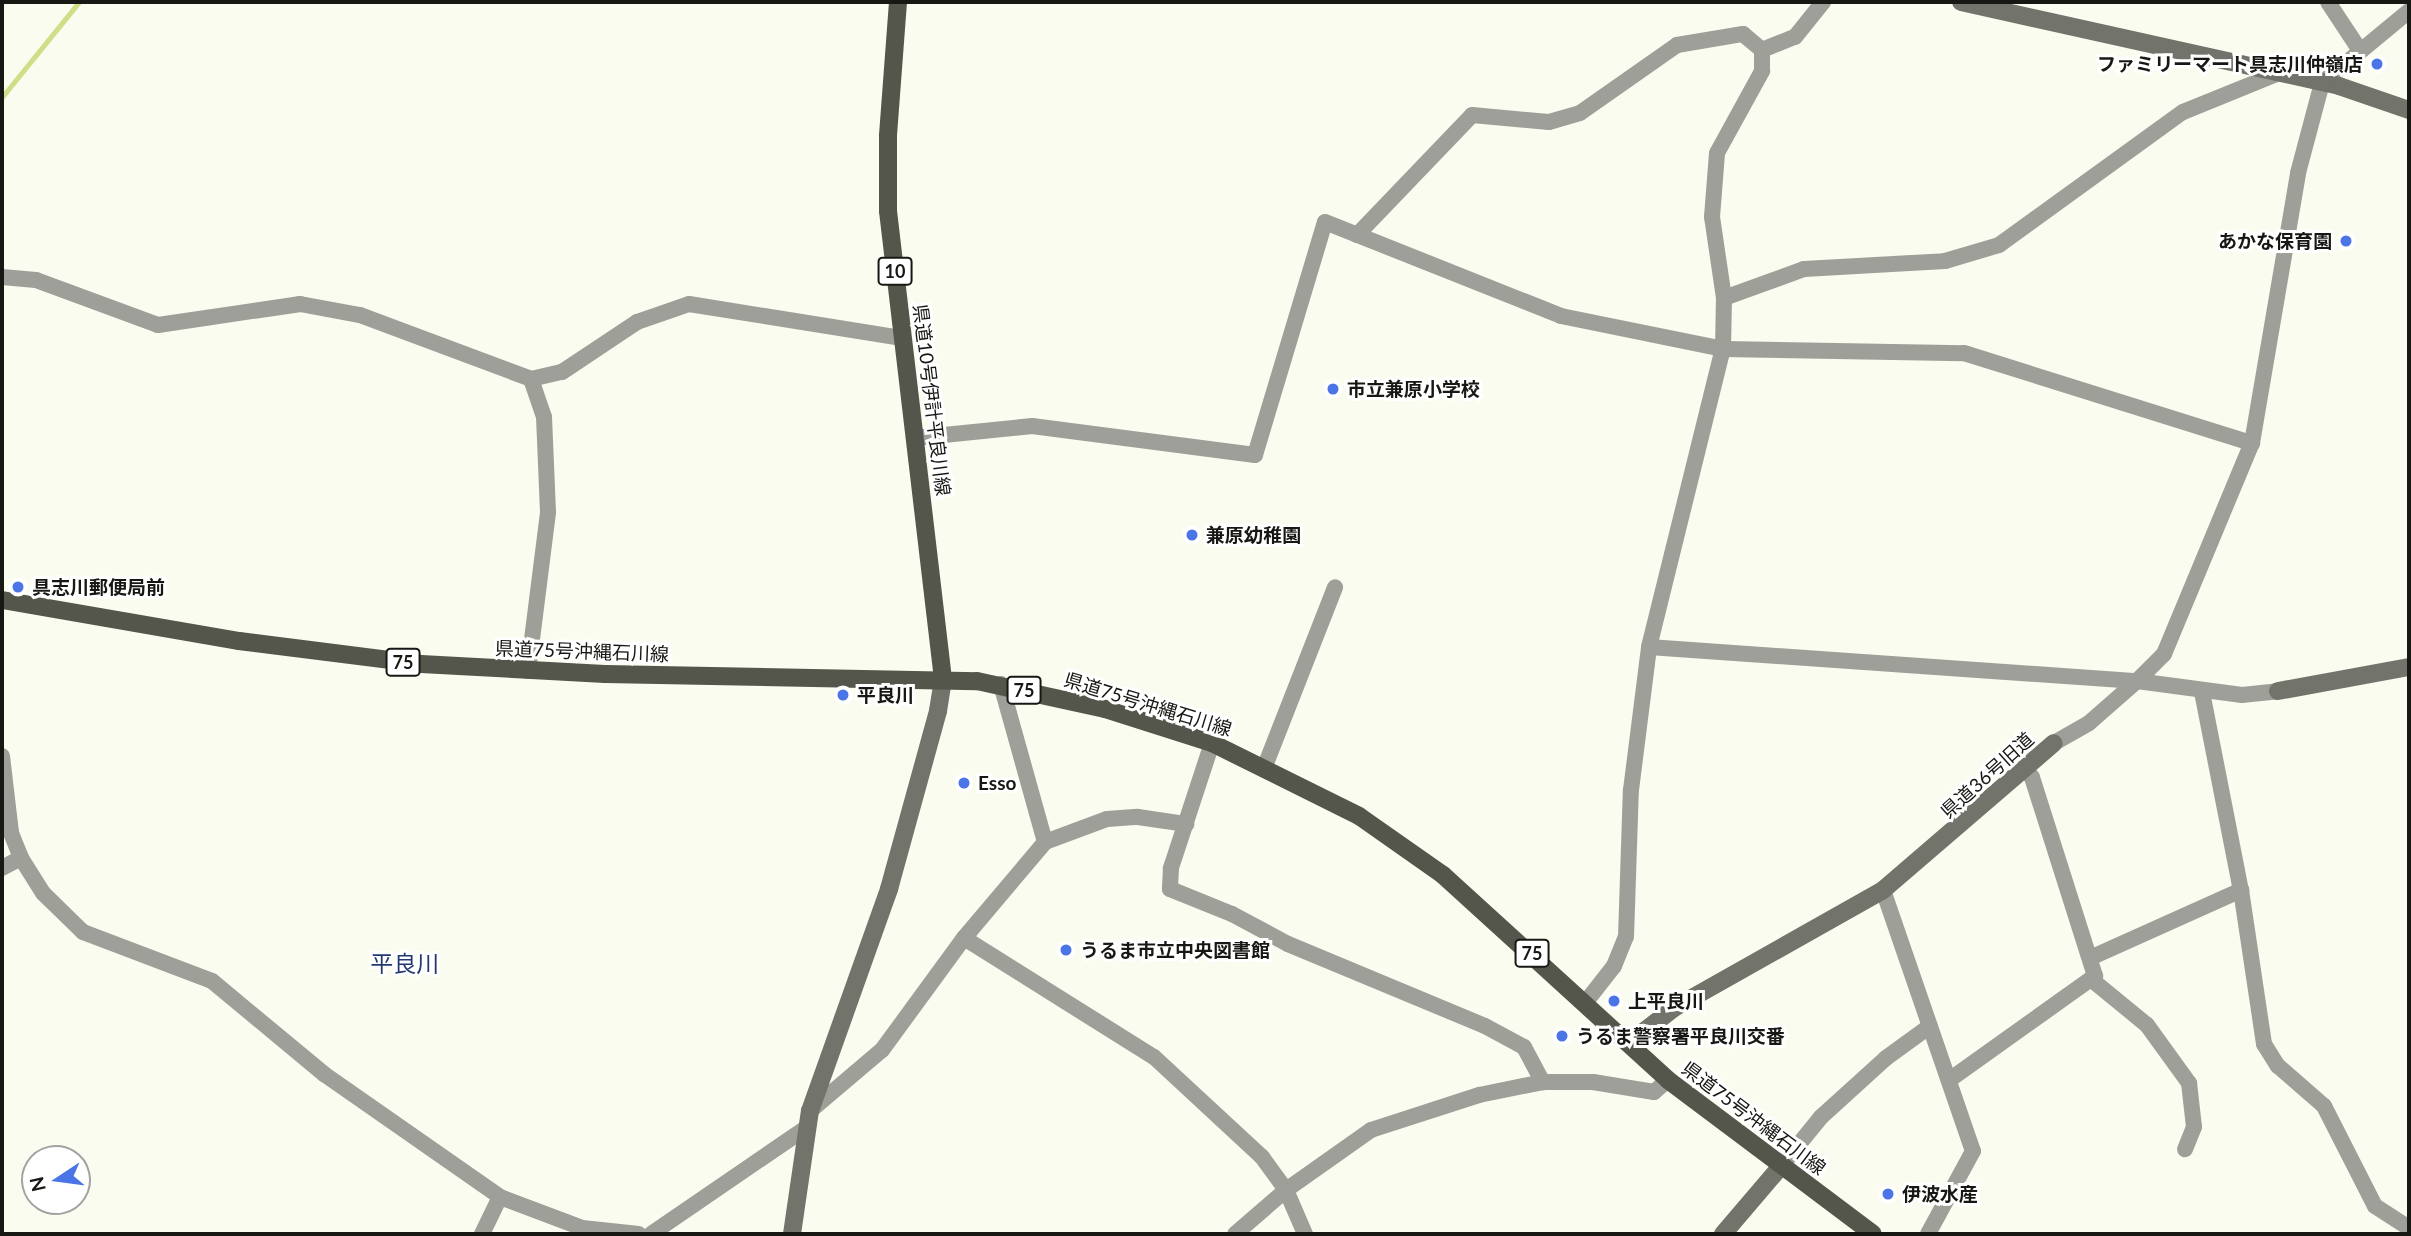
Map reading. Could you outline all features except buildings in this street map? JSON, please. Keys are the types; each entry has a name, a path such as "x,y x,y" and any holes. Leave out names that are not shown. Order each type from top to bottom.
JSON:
{"main road":[{"name":"県道10号伊計平良川線","path":"898,2 888,136 888,211 943,678"},
{"name":"県道75号沖縄石川線","path":"2,600 239,641 421,664 528,671 797,679 943,678 1002,684 1105,709 1212,744 1265,766 1359,816 1443,875 1668,1080 1872,1234"}],"street":[{"path":"1762,50 1795,37 1823,2"},
{"path":"1961,2 2322,83 2409,110"},
{"path":"2328,2 2359,49"},
{"path":"2322,83 2359,49 2409,11"},
{"path":"1357,234 1472,116 1549,122 1580,113 1677,45 1743,34 1762,50 1762,71 1717,153 1712,217 1724,298 1723,349 1649,647 1630,790 1626,937 1614,965 1585,1003"},
{"path":"1724,298 1804,269 1945,261 1999,245 2183,112 2279,73"},
{"name":"県道36号旧道","path":"1629,1043 1674,1008 1883,890 2054,743 2089,723 2164,654 2252,443 2298,173 2322,83"},
{"path":"914,438 1032,425 1255,454 1325,222 1561,316 1723,349 1964,354 2252,443"},
{"path":"2,277 36,281 158,325 300,304 360,315 531,379 562,372 637,322 689,304 902,338"},
{"path":"528,671 548,512 544,417 531,379"},
{"path":"1265,766 1335,587"},
{"path":"1649,647 2137,681 2202,692 2242,695 2409,667"},
{"path":"792,1234 808,1120 890,889 938,711 943,678"},
{"path":"1002,684 1045,842"},
{"path":"2202,692 2241,890 2260,1029 2267,1052 2323,1106 2375,1206 2409,1228"},
{"path":"1212,744 1171,868 1170,890 1485,1026 1524,1047 1543,1082"},
{"path":"2,756 11,833 21,858 43,893 83,932 212,981 324,1074 500,1197 582,1228 639,1234"},
{"path":"1952,1078 2095,976 2032,777 2024,770"},
{"path":"651,1234 808,1120 882,1050 964,938 1045,842 1107,819 1138,817 1186,824"},
{"path":"2,868 21,858"},
{"path":"1883,890 1930,1026 1952,1078 1973,1151 1928,1234"},
{"path":"2090,958 2241,890"},
{"path":"964,938 1154,1057 1262,1157 1286,1190 1305,1234"},
{"path":"2092,979 2147,1024 2189,1083 2194,1127 2185,1149"},
{"path":"1723,1234 1821,1117 1886,1058 1930,1026"},
{"path":"1235,1234 1286,1190 1371,1130 1479,1095 1543,1082 1593,1082 1654,1092 1668,1080"},
{"path":"482,1234 500,1197"}],"waterway":[{"path":"2,97 79,2"}],"place":[{"name":"ファミリーマート具志川仲嶺店","path":"2377,64"},
{"name":"あかな保育園","path":"2346,241"},
{"name":"市立兼原小学校","path":"1333,389"},
{"name":"兼原幼稚園","path":"1192,535"},
{"name":"具志川郵便局前","path":"18,587"},
{"name":"平良川","path":"843,695"},
{"name":"Esso","path":"964,783"},
{"name":"うるま市立中央図書館","path":"1066,950"},
{"name":"上平良川","path":"1614,1001"},
{"name":"うるま警察署平良川交番","path":"1562,1036"},
{"name":"伊波水産","path":"1888,1194"}],"district":[{"name":"平良川","path":"405,963"}]}
